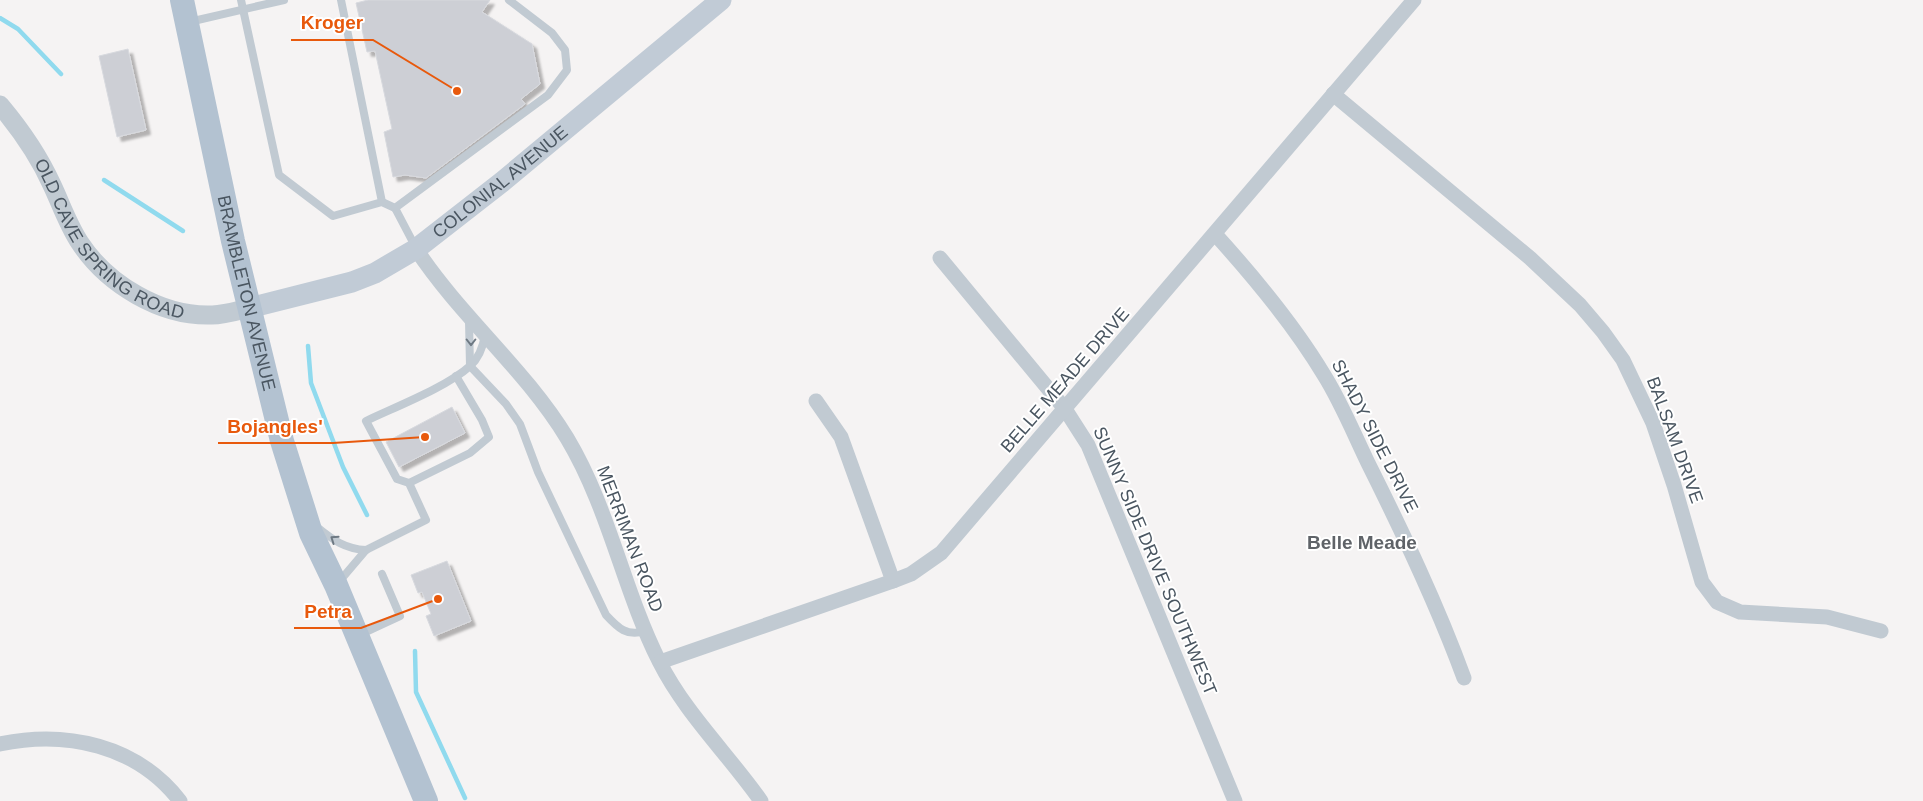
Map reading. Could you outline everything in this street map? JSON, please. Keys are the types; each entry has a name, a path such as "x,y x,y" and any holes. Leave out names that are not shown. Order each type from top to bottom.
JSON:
{"main road":[{"name":"COLONIAL AVENUE","path":"249,308 352,282 382,269 416,249 502,182 720,0"},
{"name":"BRAMBLETON AVENUE","path":"185,11 249,308 274,412 306,518 358,636 426,801"}],"street":[{"name":"BELLE MEADE DRIVE","path":"660,662 893,582 911,574 942,553 1414,0"},
{"name":"BALSAM DRIVE","path":"1334,94 1530,258 1580,305 1603,332 1624,360 1653,423 1674,485 1702,582 1717,602 1740,612 1827,617 1881,631"},
{"name":"OLD CAVE SPRING ROAD","path":"0,106 17,125 36,154 80,244 105,273 144,299 176,312 211,315 249,308"},
{"name":"SHADY SIDE DRIVE","path":"1215,234 1248,271 1326,376 1392,511 1449,636 1464,678"},
{"name":"MERRIMAN ROAD","path":"416,249 469,317 546,407 583,466 604,515 645,631 678,696 761,801"},
{"name":"SUNNY SIDE DRIVE SOUTHWEST","path":"940,258 1065,408 1088,445 1234,801"},
{"path":"816,401 841,437 893,582"},
{"path":"0,744 46,738 94,744 138,764 158,777 180,801"}],"lane":[{"path":"241,0 280,174 333,216 382,202 395,208 416,249"},
{"path":"185,11 244,10 284,0"},
{"path":"341,0 382,202"},
{"path":"395,208 548,95 567,70 565,50 552,33 509,0"},
{"path":"469,317 470,366 506,404 520,424 538,472 606,615 620,629 634,634 645,631"},
{"path":"456,376 482,420 488,437 470,453 409,483 397,479 366,421 456,376 470,366 481,352 485,335"},
{"path":"336,585 366,550 426,520 409,483"},
{"path":"306,518 337,542 352,549 366,550"},
{"path":"358,636 400,616 382,574"}],"building":[{"path":"368,0 490,0 482,12 532,44 540,84 521,99 525,104 426,178 405,175 393,177 384,132 392,129 375,51 367,52 356,3"},
{"path":"128,49 146,130 117,137 99,56"},
{"path":"452,407 465,433 399,467 386,442"},
{"path":"447,561 471,621 434,636 426,616 431,614 422,592 418,593 411,575"}],"waterway":[{"path":"0,18 18,29 61,74"},
{"path":"104,180 183,231"},
{"path":"308,346 311,383 343,467 367,515"},
{"path":"415,651 416,692 465,798"}],"place":[{"name":"Kroger","path":"457,91"},
{"name":"Bojangles'","path":"425,437"},
{"name":"Petra","path":"438,599"}],"district":[{"name":"Belle Meade","path":"1362,542"}]}
